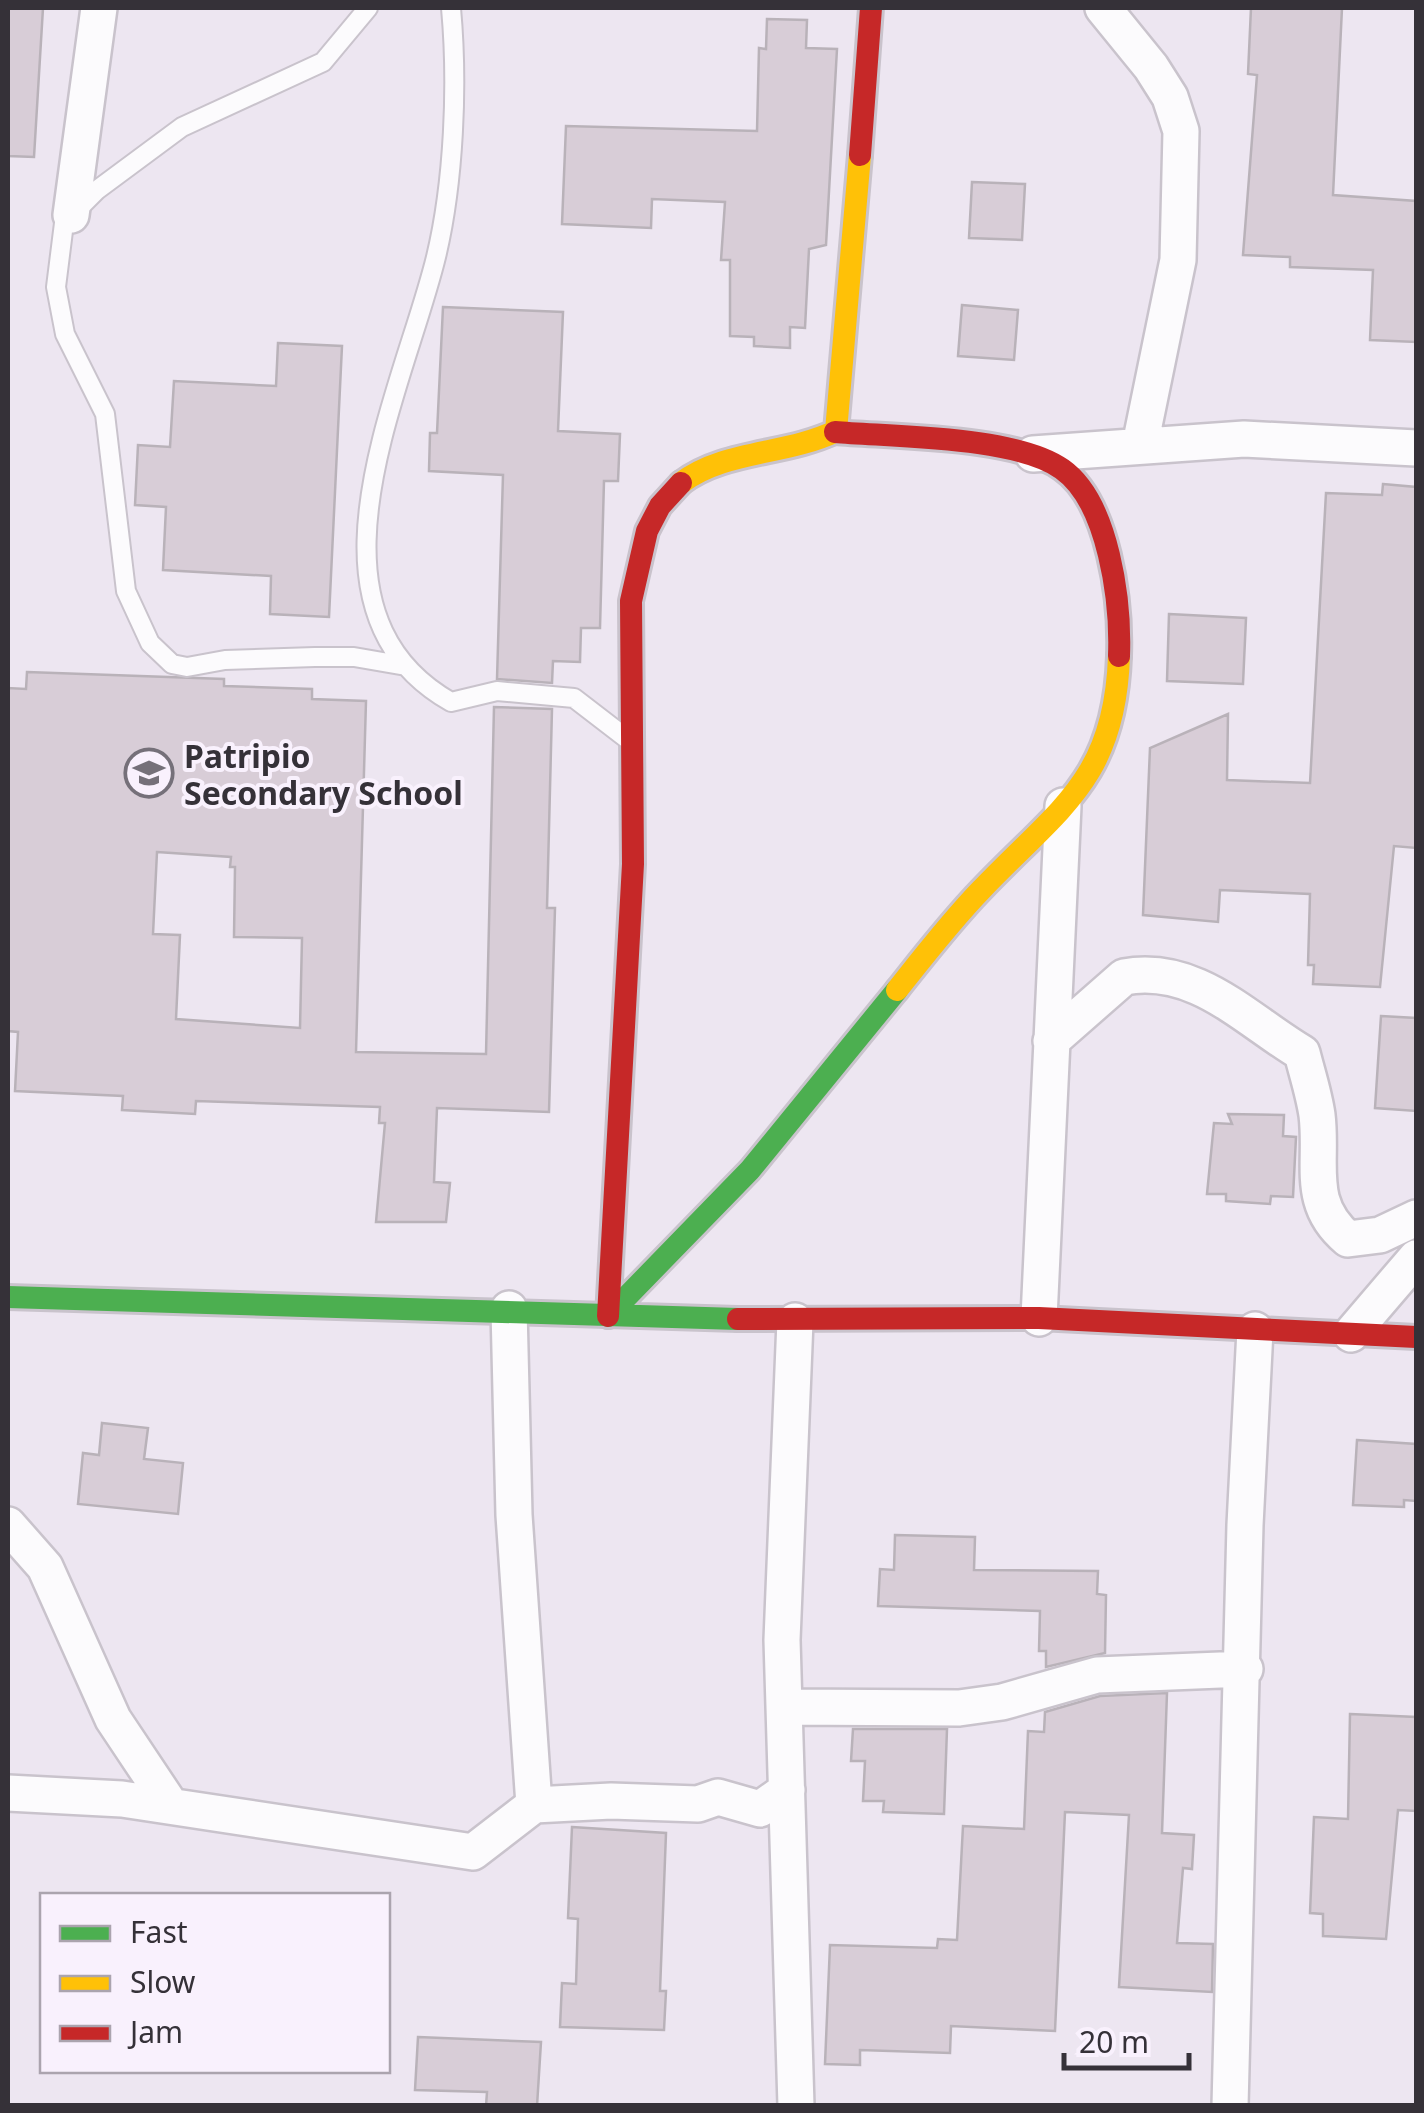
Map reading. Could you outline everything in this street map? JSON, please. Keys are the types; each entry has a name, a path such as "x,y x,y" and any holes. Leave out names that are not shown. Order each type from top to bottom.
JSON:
{"street":[{"path":"71,215 99,8"},
{"path":"835,432 845,363 871,8"},
{"path":"1102,8 1170,97 1182,131 1178,260 1140,445"},
{"path":"608,1316 626,1052 634,745 631,599 644,537 654,514 681,482 702,470 835,432 1033,454 1259,439 1416,448"},
{"path":"608,1316 721,1208 966,905 1092,771 1113,727 1119,678 1115,598 1106,554 1087,500 1064,470 1033,454"},
{"path":"1039,1318 1063,806"},
{"path":"1052,1041 1124,977 1171,978 1206,988 1302,1053 1316,1113 1319,1151 1315,1182 1321,1207 1334,1226 1348,1239 1380,1235 1416,1218"},
{"path":"1351,1334 1416,1258"},
{"path":"8,1297 510,1309 796,1321 1039,1318 1416,1337"},
{"path":"510,1309 514,1515 534,1805"},
{"path":"796,1321 782,1622 796,2106"},
{"path":"1230,2106 1245,1668 1245,1524 1255,1330"},
{"path":"8,1525 45,1568 113,1719 171,1806"},
{"path":"784,1708 974,1707 1096,1674 1245,1668"},
{"path":"8,1793 94,1796 474,1852 534,1805 610,1801 698,1804 718,1797 760,1808 786,1790"}],"lane":[{"path":"368,8 323,62 172,133 133,160 71,215 64,223 58,245 60,318 72,352 106,414 126,592 150,643 172,664 187,667 224,660 315,657 354,657 406,666"},
{"path":"451,8 448,176 442,222 376,463 366,539 370,589 406,666 424,685 452,702 497,690 574,698 634,745"}],"building":[{"path":"8,8 43,8 34,157 8,156"},
{"path":"1251,8 1342,8 1333,195 1416,201 1416,342 1370,340 1373,270 1290,267 1290,257 1243,255 1257,75 1248,74"},
{"path":"767,19 807,20 806,48 837,49 826,245 809,249 805,328 790,327 790,348 754,346 754,337 730,336 730,260 721,260 725,202 652,199 651,228 562,224 566,126 757,131 759,48 766,49"},
{"path":"972,182 1025,184 1022,240 969,238"},
{"path":"962,305 1018,310 1014,360 958,356"},
{"path":"443,307 563,312 558,431 620,434 618,481 604,481 600,628 581,628 580,662 553,661 552,683 497,679 503,475 429,471 430,433 437,433"},
{"path":"278,343 342,346 329,617 270,614 271,576 163,570 166,507 135,505 138,445 170,447 174,381 276,386"},
{"path":"1383,484 1416,487 1416,848 1394,846 1380,987 1313,984 1314,965 1308,965 1310,894 1220,890 1218,922 1143,915 1150,748 1228,714 1227,780 1310,783 1326,493 1382,495"},
{"path":"1169,614 1246,618 1243,684 1167,681"},
{"path":"27,672 224,679 224,686 312,689 312,699 366,701 356,1052 486,1054 494,707 552,709 547,908 555,908 549,1112 437,1108 434,1182 450,1183 446,1222 376,1222 385,1123 379,1123 380,1107 196,1101 195,1114 122,1110 123,1096 15,1091 18,1032 8,1031 8,688 26,689","holes":["157,852 231,857 230,867 235,867 234,937 302,938 300,1028 176,1019 180,935 153,934"]},
{"path":"1381,1016 1416,1018 1416,1111 1375,1108"},
{"path":"1228,1114 1284,1115 1283,1136 1296,1137 1293,1197 1271,1196 1270,1204 1226,1201 1226,1194 1207,1194 1214,1123 1232,1124"},
{"path":"102,1423 148,1428 144,1459 183,1463 178,1514 78,1504 83,1453 99,1455"},
{"path":"1357,1440 1416,1444 1416,1501 1404,1500 1404,1507 1353,1505"},
{"path":"895,1535 975,1537 974,1570 1098,1571 1097,1594 1106,1595 1105,1653 1046,1667 1046,1651 1039,1651 1040,1611 878,1606 880,1569 894,1570"},
{"path":"1167,1693 1162,1833 1194,1835 1192,1869 1183,1868 1177,1943 1213,1944 1212,1992 1119,1987 1129,1815 1065,1812 1055,2031 951,2026 950,2053 860,2050 860,2065 825,2064 830,1945 937,1948 938,1939 957,1940 963,1826 1024,1829 1028,1731 1044,1732 1045,1712 1100,1696"},
{"path":"1350,1714 1416,1717 1416,1811 1398,1810 1386,1939 1323,1936 1323,1914 1310,1913 1314,1817 1348,1819"},
{"path":"853,1729 947,1729 944,1814 883,1812 884,1801 863,1801 865,1761 851,1761"},
{"path":"572,1827 666,1833 660,1991 666,1991 664,2030 560,2027 562,1983 576,1984 578,1919 568,1918"},
{"path":"418,2037 541,2042 537,2106 486,2106 487,2092 415,2090"}],"traffic: fast":[{"path":"608,1316 750,1170 897,990"},
{"path":"8,1297 738,1319"}],"traffic: slow":[{"path":"681,483 716,464 797,445 836,431 860,155"},
{"path":"897,990 970,902 1078,789 1107,733 1119,656"}],"traffic: jam":[{"path":"860,155 871,8"},
{"path":"835,432 985,444 1041,458 1062,469 1078,484 1101,528 1118,609 1119,656"},
{"path":"608,1316 633,864 631,601 647,531 660,506 681,483"},
{"path":"738,1319 1039,1318 1416,1337"}],"place":[{"name":"Patripio Secondary School","path":"149,773"}]}
